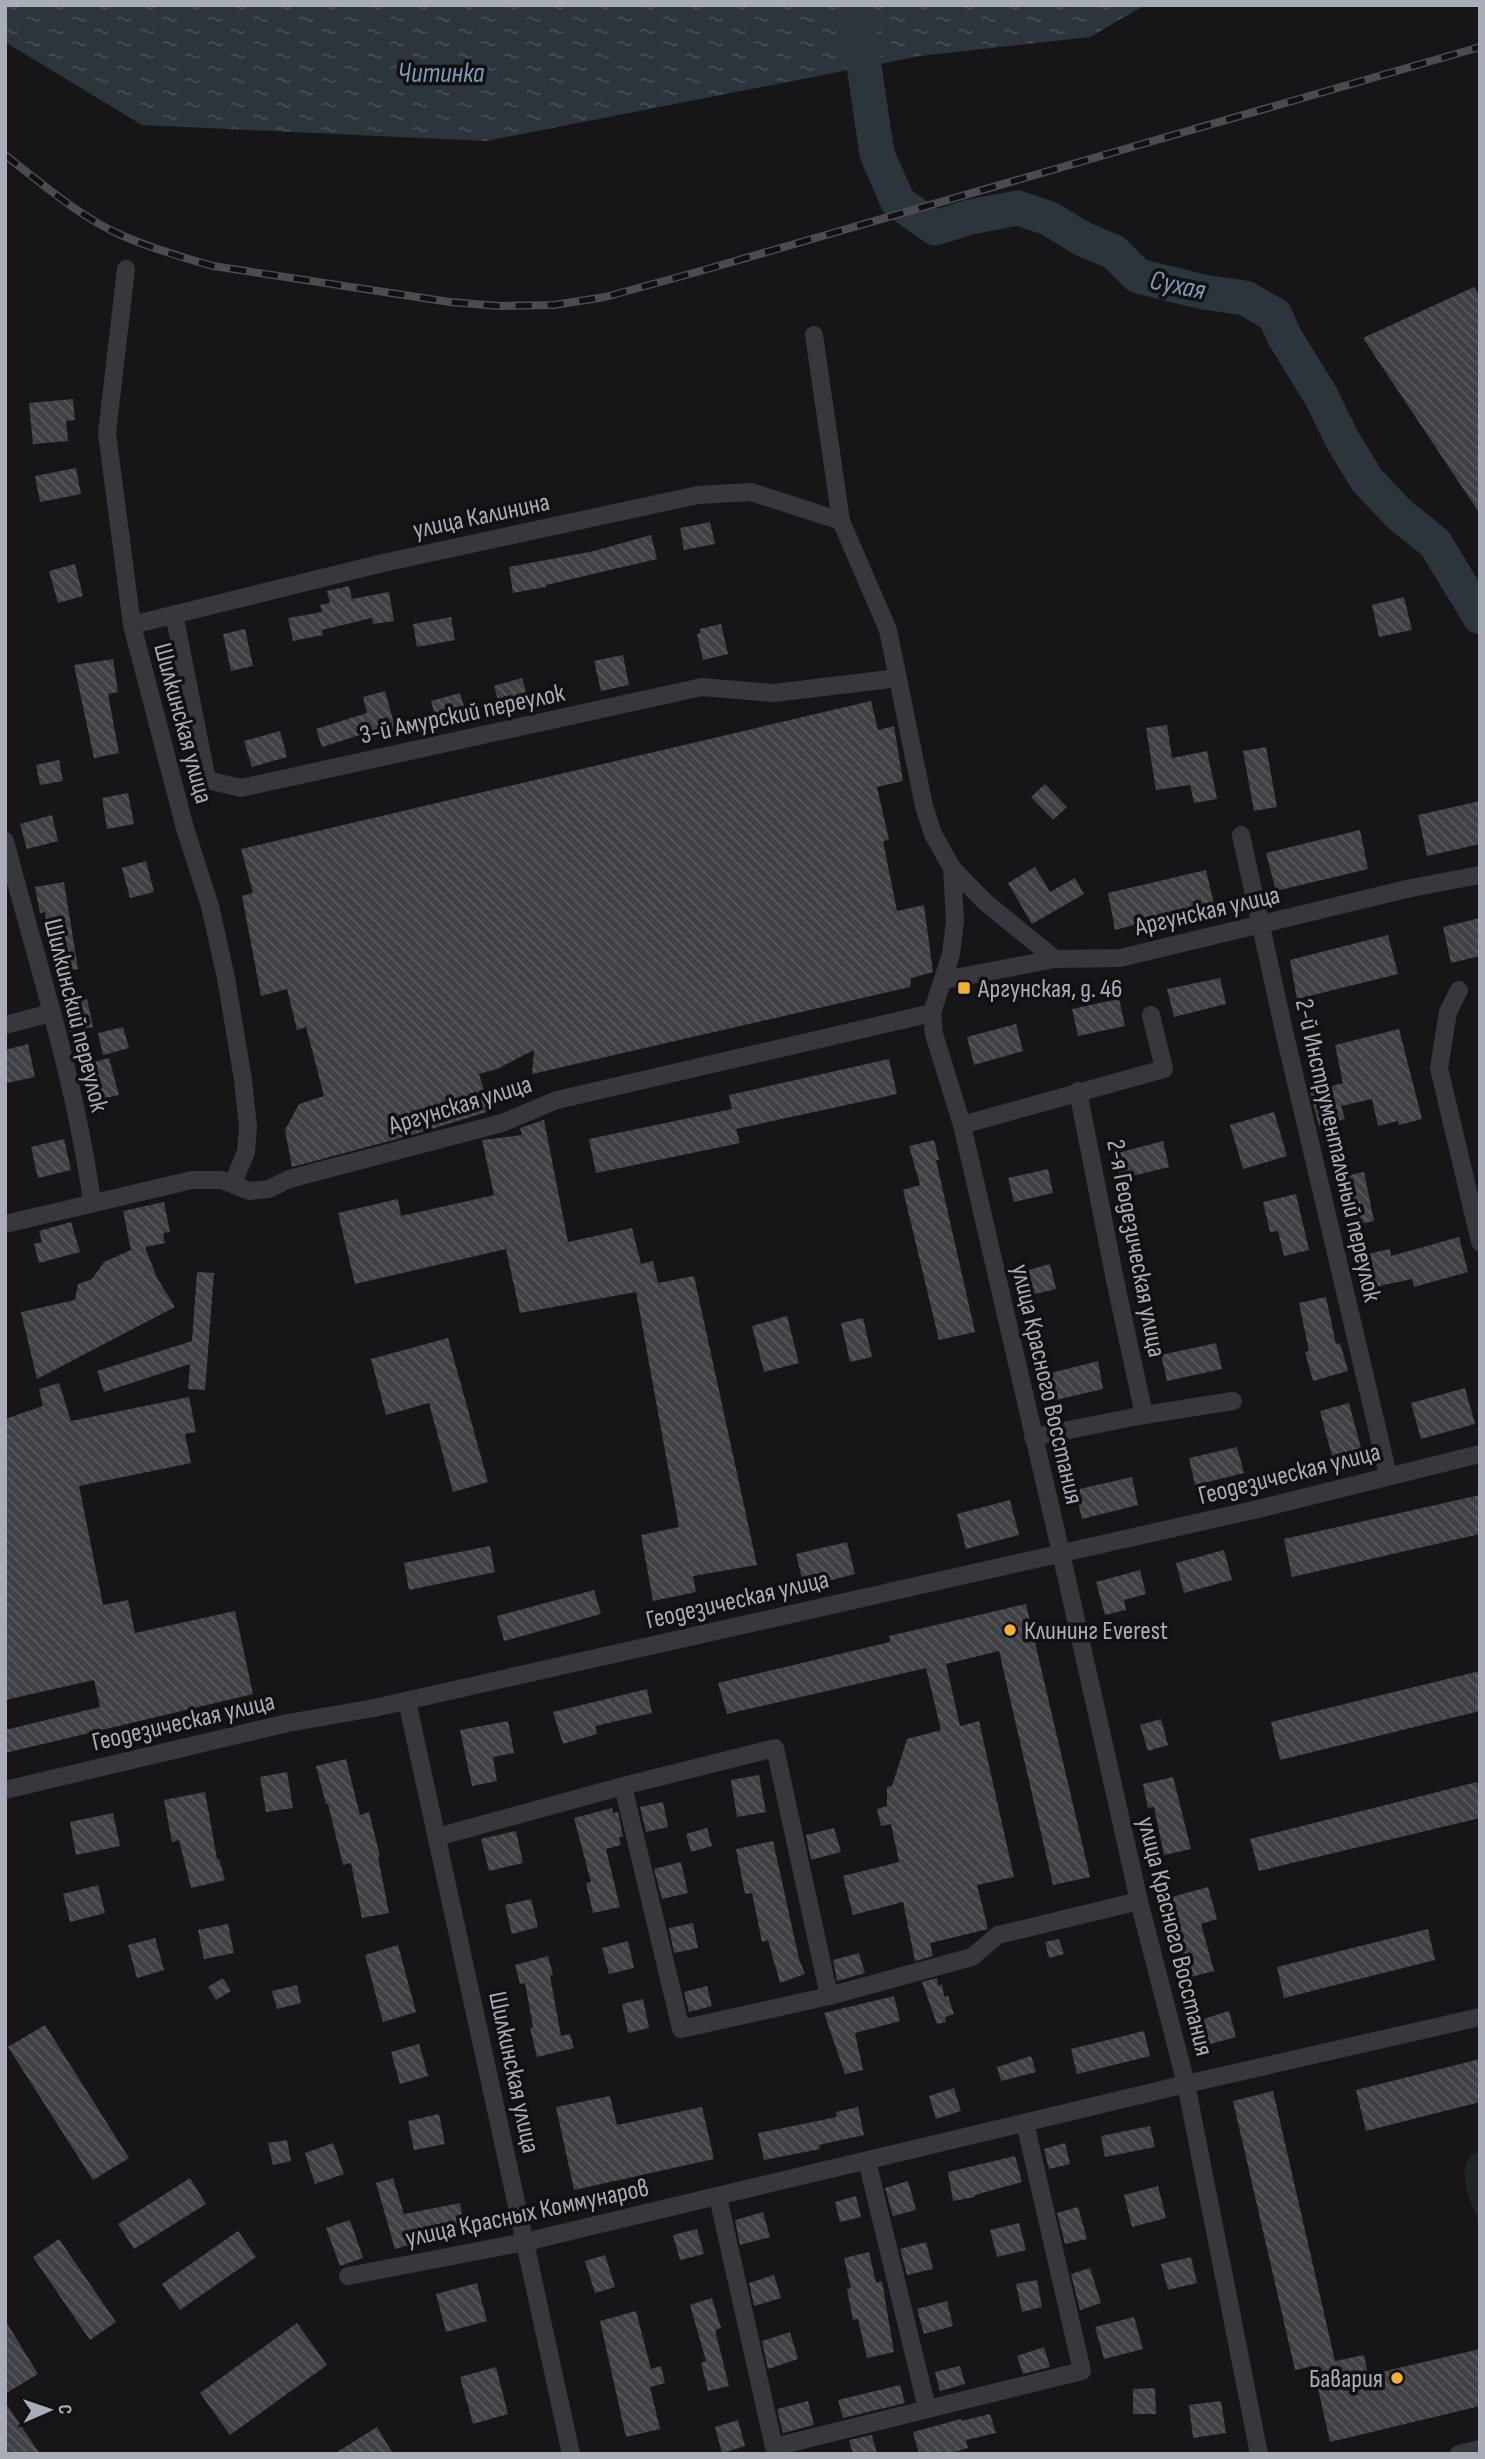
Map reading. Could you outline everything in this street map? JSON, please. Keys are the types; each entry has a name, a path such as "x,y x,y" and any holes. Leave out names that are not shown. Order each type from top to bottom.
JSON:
{"street":[{"name":"Шилкинская улица","path":"126,269 107,433 131,625 184,828 209,906 226,978 248,1127 246,1152 233,1183"},
{"name":"улица Красного Восстания","path":"814,335 841,521 888,629 924,806 933,834 952,868 955,921 951,954 932,1013 934,1034 961,1125 1139,1901 1186,2084 1259,2454"},
{"name":"улица Калинина","path":"131,625 383,563 698,495 751,492 841,521"},
{"name":"3-й Амурский переулок","path":"174,614 207,780 241,788 702,687 774,693 898,678"},
{"name":"2-й Инструментальный переулок","path":"1241,835 1259,925 1388,1475"},
{"name":"Шилкинский переулок","path":"6,844 87,1161 92,1202"},
{"path":"952,868 985,902 1055,959"},
{"name":"Аргунская улица","path":"944,980 1055,959 1120,958 1411,888 1480,875"},
{"path":"1459,990 1448,1012 1439,1068 1480,1241"},
{"path":"5,1025 51,1013"},
{"name":"Аргунская улица","path":"5,1224 192,1180 222,1180 249,1191 269,1189 289,1180 502,1124 557,1100 932,1013"},
{"path":"961,1125 1164,1069 1151,1015"},
{"name":"2-я Геодезическая улица","path":"1078,1091 1144,1415"},
{"path":"1033,1437 1233,1401"},
{"name":"Геодезическая улица","path":"5,1790 288,1723 407,1701 1258,1509 1480,1454"},
{"name":"Шилкинская улица","path":"407,1701 571,2454"},
{"path":"437,1837 775,1748 829,1996"},
{"path":"623,1786 681,2029 829,1996 972,1957 998,1935 1139,1901"},
{"name":"улица Красных Коммунаров","path":"348,2276 525,2242 1186,2084 1480,2017"},
{"path":"718,2197 774,2446 1082,2371 1025,2123"},
{"path":"867,2161 927,2409"},
{"path":"1459,2454 1480,2449"}],"shaded area":[{"path":"1480,2150 1480,2225 1465,2174 1466,2164 1471,2156"}],"water":[{"name":"Читинка","path":"5,5 1145,5 1090,37 920,56 486,141 142,125 5,42"}],"building":[{"path":"1474,287 1480,296 1480,514 1363,338"},
{"path":"73,399 75,420 66,421 68,441 33,444 29,403"},
{"path":"76,468 81,494 40,502 35,476"},
{"path":"710,522 715,544 684,550 680,528"},
{"path":"651,535 657,559 513,593 509,567 594,551"},
{"path":"75,564 83,596 58,603 49,571"},
{"path":"349,586 352,599 389,592 394,621 373,624 372,618 322,630 323,635 293,641 288,618 322,612 320,605 330,603 327,591"},
{"path":"1404,597 1412,630 1379,637 1372,605"},
{"path":"451,617 455,640 417,647 413,624"},
{"path":"721,624 728,654 703,660 697,634 700,629"},
{"path":"245,629 253,666 231,671 223,634"},
{"path":"623,655 629,685 601,691 594,661"},
{"path":"113,659 118,692 108,694 119,753 94,758 74,665"},
{"path":"522,678 529,702 501,711 494,686"},
{"path":"385,691 396,731 373,737 372,731 322,747 316,729 367,713 363,697"},
{"path":"460,693 468,719 438,727 431,701"},
{"path":"871,701 878,730 894,726 903,781 877,787 889,840 883,841 897,911 924,905 933,972 911,978 910,987 532,1074 534,1050 497,1069 479,1074 490,1111 292,1167 285,1130 299,1104 324,1096 306,1027 297,1030 287,989 261,996 242,896 253,893 241,849"},
{"path":"1167,725 1172,758 1207,751 1217,799 1194,803 1190,785 1156,790 1146,728"},
{"path":"280,731 287,757 252,767 244,741"},
{"path":"1266,747 1277,807 1254,811 1243,751"},
{"path":"59,760 63,781 40,785 36,765"},
{"path":"1045,784 1067,807 1053,820 1031,797"},
{"path":"128,793 134,824 107,829 102,798"},
{"path":"1480,801 1480,844 1427,856 1418,815"},
{"path":"52,815 58,841 27,849 20,824"},
{"path":"1360,830 1368,869 1276,891 1266,853"},
{"path":"146,861 154,892 130,898 122,868"},
{"path":"1035,867 1050,892 1075,878 1084,894 1032,924 1008,883"},
{"path":"1206,870 1214,904 1115,930 1108,893"},
{"path":"64,882 78,969 54,972 45,912 40,913 35,887"},
{"path":"1480,918 1480,956 1451,963 1443,927"},
{"path":"1388,935 1398,974 1297,999 1290,960"},
{"path":"1220,978 1226,1004 1174,1017 1167,989"},
{"path":"87,999 93,1027 69,1032 62,1005"},
{"path":"1119,999 1125,1026 1078,1036 1072,1009"},
{"path":"1016,1024 1023,1051 974,1065 967,1037"},
{"path":"123,1027 129,1048 103,1055 98,1033"},
{"path":"1399,1029 1422,1119 1399,1125 1398,1121 1378,1126 1372,1099 1341,1106 1345,1119 1319,1126 1310,1092 1343,1083 1335,1045"},
{"path":"28,1044 35,1077 7,1083 5,1050"},
{"path":"109,1058 119,1095 89,1102 80,1066"},
{"path":"889,1059 897,1094 736,1129 740,1143 596,1173 589,1139 732,1109 729,1095"},
{"path":"1274,1112 1287,1156 1243,1169 1230,1125"},
{"path":"544,1120 568,1242 632,1228 641,1264 653,1261 658,1283 694,1276 757,1565 693,1576 696,1592 653,1601 641,1535 679,1527 636,1292 520,1313 506,1249 355,1284 338,1213 398,1199 401,1216 494,1195 482,1140 522,1135 520,1128"},
{"path":"64,1139 71,1170 38,1178 31,1147"},
{"path":"934,1140 939,1160 936,1160 975,1332 939,1340 903,1190 920,1185 909,1146"},
{"path":"1163,1141 1169,1167 1120,1179 1114,1154"},
{"path":"1048,1169 1053,1193 1014,1202 1008,1178"},
{"path":"1364,1172 1374,1221 1351,1226 1340,1177"},
{"path":"1296,1194 1309,1250 1284,1256 1278,1231 1270,1232 1263,1202"},
{"path":"164,1202 170,1232 163,1233 165,1243 145,1247 157,1278 175,1307 37,1379 21,1312 75,1300 78,1284 92,1279 104,1262 131,1250 123,1211"},
{"path":"71,1222 80,1252 39,1263 34,1244 42,1242 39,1231"},
{"path":"1459,1237 1468,1272 1414,1287 1412,1279 1370,1288 1363,1255 1390,1249 1391,1256"},
{"path":"1050,1264 1056,1289 1027,1296 1021,1272"},
{"path":"197,1272 214,1273 205,1390 188,1389 190,1364 104,1392 97,1371 192,1341"},
{"path":"1326,1297 1336,1344 1340,1343 1348,1371 1313,1381 1305,1352 1309,1351 1299,1303"},
{"path":"787,1316 799,1363 764,1372 752,1326"},
{"path":"863,1318 872,1357 850,1362 841,1323"},
{"path":"448,1338 488,1482 453,1492 429,1403 386,1415 371,1359"},
{"path":"1216,1343 1222,1369 1167,1381 1161,1355"},
{"path":"1098,1361 1103,1389 1056,1400 1051,1373"},
{"path":"59,1383 71,1421 189,1397 196,1432 185,1434 191,1463 79,1486 103,1605 128,1600 135,1633 235,1611 253,1694 5,1753 5,1730 100,1707 94,1680 5,1700 5,1419 43,1406 39,1389"},
{"path":"1465,1388 1475,1424 1421,1439 1411,1403"},
{"path":"1349,1403 1362,1452 1333,1460 1320,1411"},
{"path":"1237,1447 1244,1473 1195,1485 1189,1458"},
{"path":"1132,1477 1138,1505 1082,1519 1075,1490"},
{"path":"1480,1495 1480,1534 1292,1577 1284,1539"},
{"path":"1010,1500 1019,1535 966,1549 957,1514"},
{"path":"847,1542 855,1574 804,1587 796,1554"},
{"path":"490,1546 495,1572 409,1590 404,1563"},
{"path":"1224,1550 1232,1580 1184,1593 1176,1563"},
{"path":"1140,1570 1146,1594 1124,1600 1126,1610 1105,1615 1096,1582"},
{"path":"594,1590 601,1614 504,1641 497,1616"},
{"path":"1026,1604 1090,1877 1053,1885 999,1651 946,1664 960,1726 979,1721 1014,1877 977,1885 988,1929 930,1943 933,1956 915,1961 903,1902 853,1915 843,1876 899,1862 891,1824 881,1826 877,1809 887,1806 887,1787 892,1786 907,1739 941,1730 926,1668 727,1714 718,1683 890,1642 889,1636"},
{"path":"1480,1671 1480,1711 1280,1760 1271,1722"},
{"path":"647,1689 652,1713 595,1726 597,1734 563,1744 553,1712"},
{"path":"1161,1719 1168,1745 1148,1751 1140,1725"},
{"path":"508,1721 514,1753 493,1757 497,1781 472,1786 460,1730"},
{"path":"346,1759 360,1815 369,1812 380,1856 378,1857 389,1913 362,1918 351,1863 343,1865 316,1766"},
{"path":"287,1772 293,1808 266,1812 260,1777"},
{"path":"759,1775 766,1812 737,1817 731,1780"},
{"path":"1173,1777 1191,1849 1164,1855 1154,1807 1148,1808 1143,1784"},
{"path":"1477,1782 1480,1818 1259,1871 1250,1839"},
{"path":"205,1792 217,1859 225,1880 191,1888 179,1840 172,1842 164,1800"},
{"path":"663,1802 668,1827 646,1832 640,1807"},
{"path":"612,1808 613,1813 618,1812 623,1837 619,1837 621,1845 606,1849 620,1907 593,1913 586,1883 591,1882 574,1818"},
{"path":"113,1813 120,1846 76,1855 70,1822"},
{"path":"707,1828 712,1846 691,1852 686,1834"},
{"path":"834,1828 841,1852 811,1860 806,1835"},
{"path":"516,1831 523,1863 489,1871 481,1839"},
{"path":"773,1841 799,1959 805,1974 780,1983 768,1940 762,1942 752,1893 745,1894 736,1849"},
{"path":"681,1862 688,1893 662,1899 654,1869"},
{"path":"98,1885 105,1913 70,1922 63,1894"},
{"path":"1208,1887 1217,1919 1201,1924 1214,1971 1187,1978 1180,1953 1183,1952 1168,1898"},
{"path":"531,1899 538,1927 512,1934 505,1905"},
{"path":"693,1923 698,1948 674,1953 669,1928"},
{"path":"228,1924 234,1953 204,1959 198,1930"},
{"path":"1428,1929 1435,1960 1284,1998 1277,1967"},
{"path":"155,1938 164,1970 137,1978 128,1945"},
{"path":"1059,1939 1064,1954 1049,1958 1045,1942"},
{"path":"628,1941 634,1968 609,1974 602,1948"},
{"path":"398,1945 416,2012 383,2022 365,1955"},
{"path":"859,1953 865,1973 837,1981 833,1960"},
{"path":"548,1956 561,2036 570,2034 574,2048 537,2057 530,2028 533,2027 525,1983 520,1984 515,1965"},
{"path":"223,1978 231,1991 216,2000 208,1987"},
{"path":"937,1978 938,1986 942,1984 944,1997 948,1996 954,2014 945,2017 946,2022 937,2024 922,1982"},
{"path":"297,1985 301,2003 277,2009 272,1991"},
{"path":"707,1986 712,2006 689,2012 684,1992"},
{"path":"894,1996 900,2021 855,2033 863,2070 845,2074 824,2013"},
{"path":"643,1999 649,2028 628,2033 622,2004"},
{"path":"1229,2011 1236,2037 1207,2045 1200,2020"},
{"path":"45,2025 129,2158 93,2180 8,2047"},
{"path":"1144,2031 1150,2056 1077,2074 1071,2049"},
{"path":"419,2044 428,2076 400,2084 391,2052"},
{"path":"1031,2056 1036,2072 1001,2081 997,2067"},
{"path":"1480,2059 1480,2102 1366,2131 1356,2090"},
{"path":"954,2088 961,2111 936,2119 929,2096"},
{"path":"1273,2091 1335,2361 1364,2355 1368,2375 1480,2349 1480,2406 1330,2442 1313,2366 1295,2370 1233,2101"},
{"path":"610,2096 617,2125 702,2107 714,2159 574,2190 556,2107"},
{"path":"858,2107 864,2135 819,2145 820,2149 764,2160 758,2133 837,2117 836,2112"},
{"path":"439,2114 445,2144 414,2150 408,2121"},
{"path":"1150,2126 1155,2147 1105,2157 1101,2136"},
{"path":"287,2140 291,2161 273,2165 268,2143"},
{"path":"333,2143 344,2174 315,2184 305,2153"},
{"path":"1065,2143 1070,2164 1049,2169 1044,2149"},
{"path":"1015,2156 1022,2182 953,2201 948,2172"},
{"path":"190,2178 206,2204 134,2249 118,2224"},
{"path":"393,2178 404,2214 460,2203 465,2229 411,2240 412,2244 395,2249 376,2183"},
{"path":"908,2181 916,2210 893,2216 885,2188"},
{"path":"1158,2186 1166,2218 1132,2227 1124,2195"},
{"path":"856,2196 861,2217 840,2222 835,2202"},
{"path":"1078,2207 1087,2239 1065,2244 1057,2213"},
{"path":"763,2212 770,2237 740,2245 735,2220"},
{"path":"350,2220 363,2258 340,2266 326,2228"},
{"path":"1019,2223 1026,2250 997,2257 990,2230"},
{"path":"697,2229 704,2254 680,2260 673,2235"},
{"path":"238,2231 256,2257 180,2310 162,2284"},
{"path":"59,2239 116,2322 90,2340 33,2257"},
{"path":"926,2242 933,2269 907,2275 900,2249"},
{"path":"869,2252 876,2283 882,2281 894,2352 867,2358 858,2319 853,2320 847,2289 851,2288 844,2258"},
{"path":"605,2255 615,2287 595,2293 585,2261"},
{"path":"1191,2257 1197,2283 1168,2290 1161,2264"},
{"path":"1090,2268 1101,2303 1080,2310 1071,2274"},
{"path":"774,2275 781,2298 754,2306 749,2283"},
{"path":"1037,2280 1042,2307 1022,2312 1016,2284"},
{"path":"477,2283 487,2321 446,2332 436,2294"},
{"path":"712,2298 721,2328 715,2330 729,2386 708,2391 701,2363 706,2361 690,2305"},
{"path":"947,2301 953,2326 924,2334 917,2309"},
{"path":"636,2311 651,2369 661,2366 665,2383 650,2387 660,2429 626,2437 600,2321"},
{"path":"1134,2317 1143,2349 1104,2359 1095,2327"},
{"path":"5,2320 38,2374 5,2394"},
{"path":"297,2323 327,2365 230,2435 200,2393"},
{"path":"790,2332 798,2359 768,2369 762,2341"},
{"path":"1044,2347 1050,2367 1023,2374 1017,2356"},
{"path":"960,2366 965,2384 940,2391 935,2372"},
{"path":"496,2367 508,2414 473,2424 460,2377"},
{"path":"900,2385 905,2403 843,2418 838,2400"},
{"path":"1155,2388 1156,2414 1133,2414 1133,2389"},
{"path":"808,2401 814,2425 783,2433 777,2409"},
{"path":"1221,2401 1226,2433 1193,2438 1189,2405"},
{"path":"5,2402 40,2454 5,2454"},
{"path":"990,2414 996,2433 966,2440 968,2448 948,2454 919,2454 913,2432"},
{"path":"738,2420 745,2446 722,2453 715,2427"},
{"path":"377,2427 393,2454 334,2454"},
{"path":"872,2435 877,2454 853,2454 849,2440"}],"waterway":[{"name":"Сухая","path":"855,5 877,154 898,202 935,228 970,217 1018,208 1048,218 1083,239 1114,252 1138,276 1203,292 1245,298 1275,315 1284,336 1367,480 1399,514 1435,543 1480,617"}],"railway":[{"path":"5,155 106,228 154,248 213,266 450,302 499,306 554,305 605,297 697,272 1480,47"}],"place":[{"name":"Аргунская, д. 46","path":"964,988"},
{"name":"Клининг Everest","path":"1010,1630"},
{"name":"Бавария","path":"1397,2378"}]}
